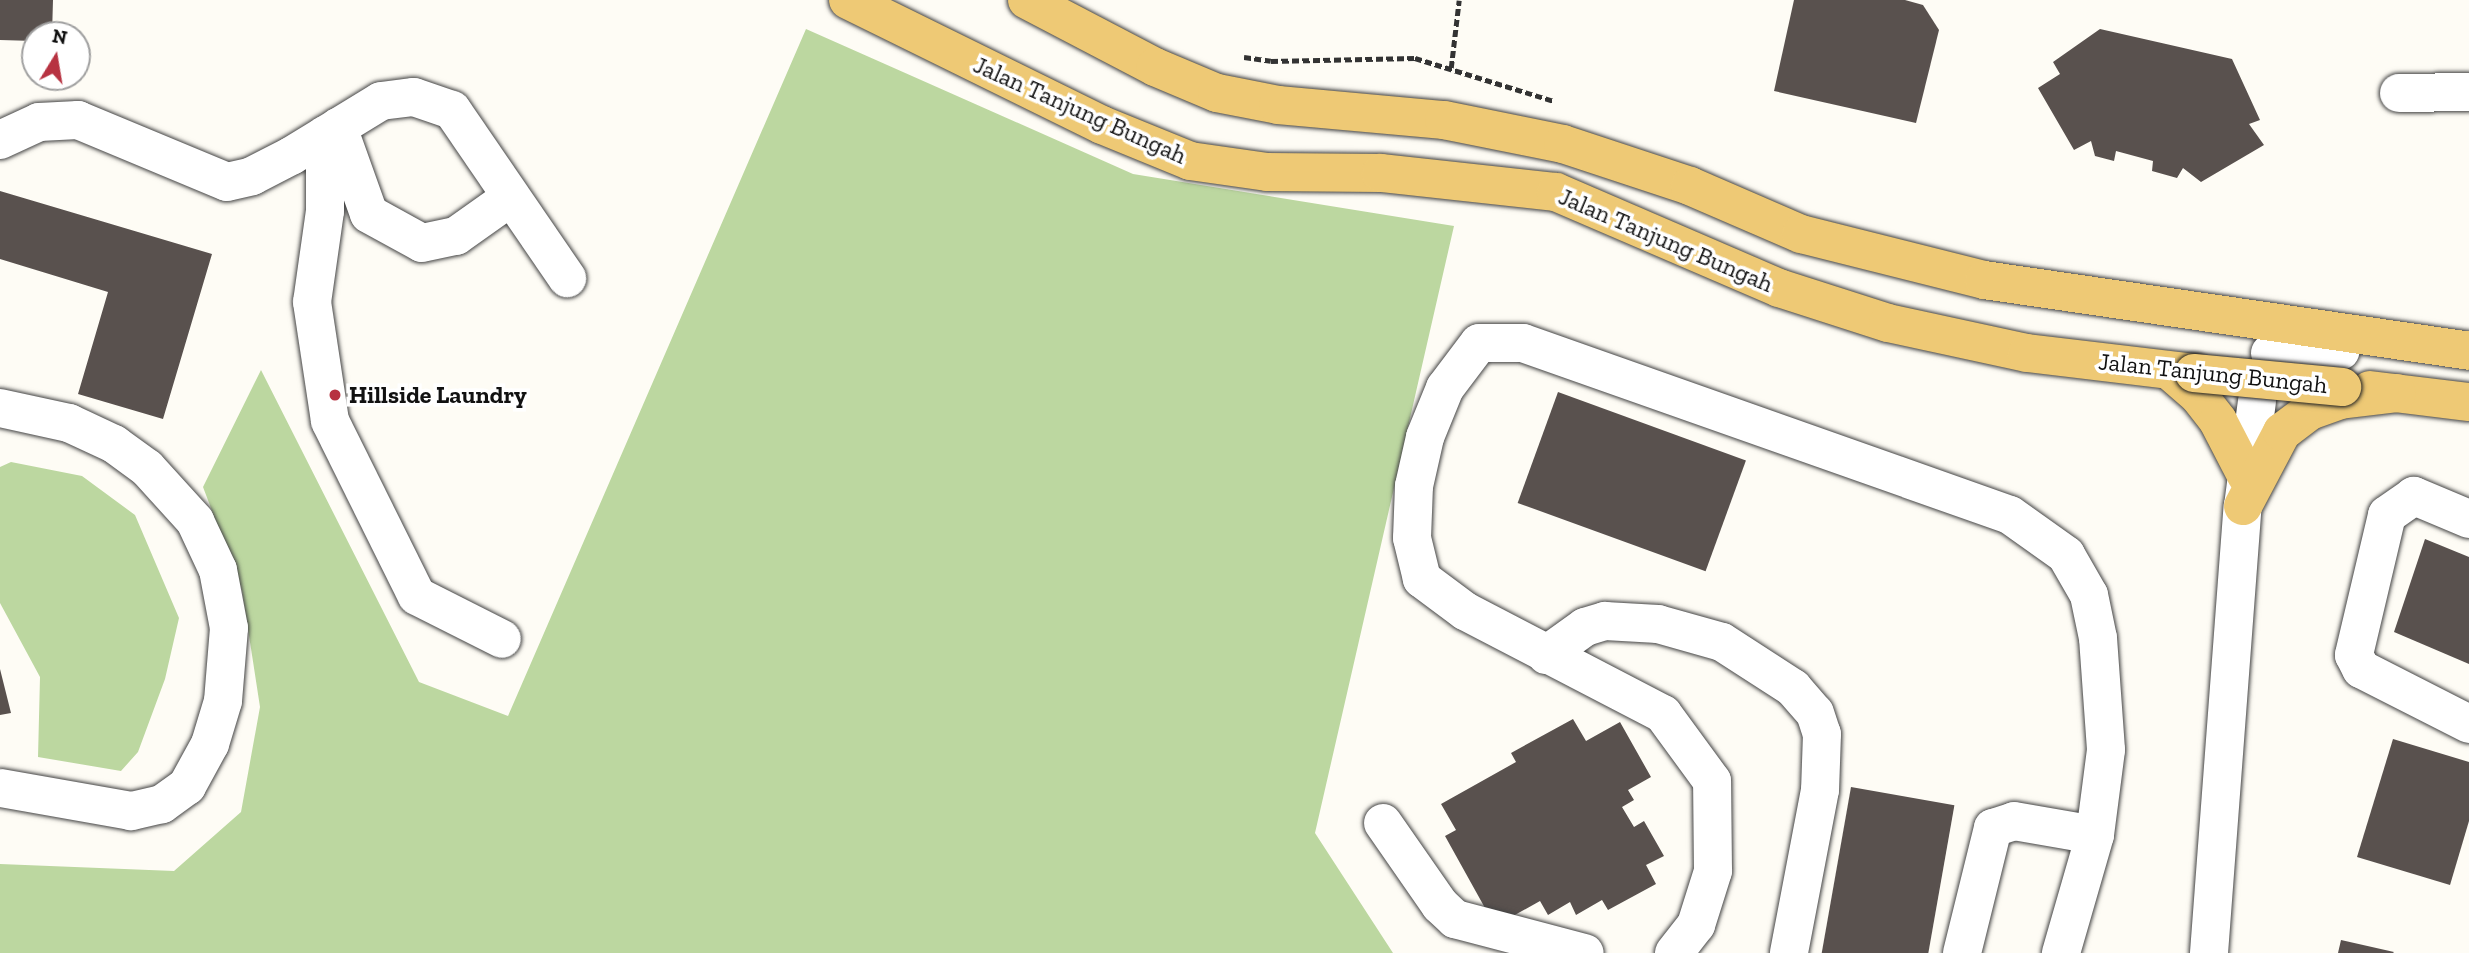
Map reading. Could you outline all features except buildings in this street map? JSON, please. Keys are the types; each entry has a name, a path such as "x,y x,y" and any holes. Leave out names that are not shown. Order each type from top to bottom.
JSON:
{"main road":[{"name":"Jalan Tanjung Bungah","path":"848,0 1102,125 1190,161 1267,172 1381,173 1556,192 1779,288 1888,323 2027,354 2469,402"},
{"name":"Jalan Tanjung Bungah","path":"1027,0 1155,67 1217,93 1278,105 1444,120 1563,144 1690,186 1801,234 1984,279 2410,340 2469,351"},
{"path":"2182,372 2218,421 2244,491"},
{"path":"2244,491 2282,432 2309,411 2340,400 2397,393"}],"street":[{"path":"2399,93 2469,92"},
{"path":"0,140 39,122 78,120 227,182 251,176 291,156 381,101 414,97 452,110 567,278"},
{"path":"331,131 369,214 422,243 456,236 511,197"},
{"path":"331,131 325,211 312,302 330,421 417,596 502,639"},
{"path":"2270,353 2290,344 2354,351 2410,340"},
{"path":"1674,953 1696,925 1713,871 1712,782 1663,714 1465,611 1422,579 1412,538 1414,486 1425,437 1445,388 1479,342 1523,343 2010,515 2066,555 2089,595 2098,638 2106,750 2095,835 2062,953"},
{"path":"2209,953 2244,491 2256,401"},
{"path":"0,408 69,423 114,444 147,468 195,521 218,570 229,628 223,701 210,744 187,786 162,804 131,811 0,788"},
{"path":"2469,519 2414,496 2388,515 2354,655 2361,669 2469,724"},
{"path":"1546,655 1585,627 1605,621 1688,630 1722,642 1755,663 1793,688 1815,713 1822,734 1820,790 1789,953"},
{"path":"1962,953 1993,828 2014,821 2095,835"},
{"path":"1382,823 1440,905 1455,919 1585,953"}],"path":[{"path":"1451,68 1459,0"},
{"path":"1233,55 1271,61 1415,58 1561,104"}],"green space":[{"path":"806,29 1133,174 1454,226 1315,833 1393,953 0,953 0,864 174,871 241,812 260,707 242,590 203,487 261,370 419,682 508,716"},
{"path":"11,462 82,476 135,515 179,618 165,679 138,752 121,771 38,757 40,677 0,603 0,467"}],"place":[{"name":"Hillside Laundry","path":"335,395"}]}
